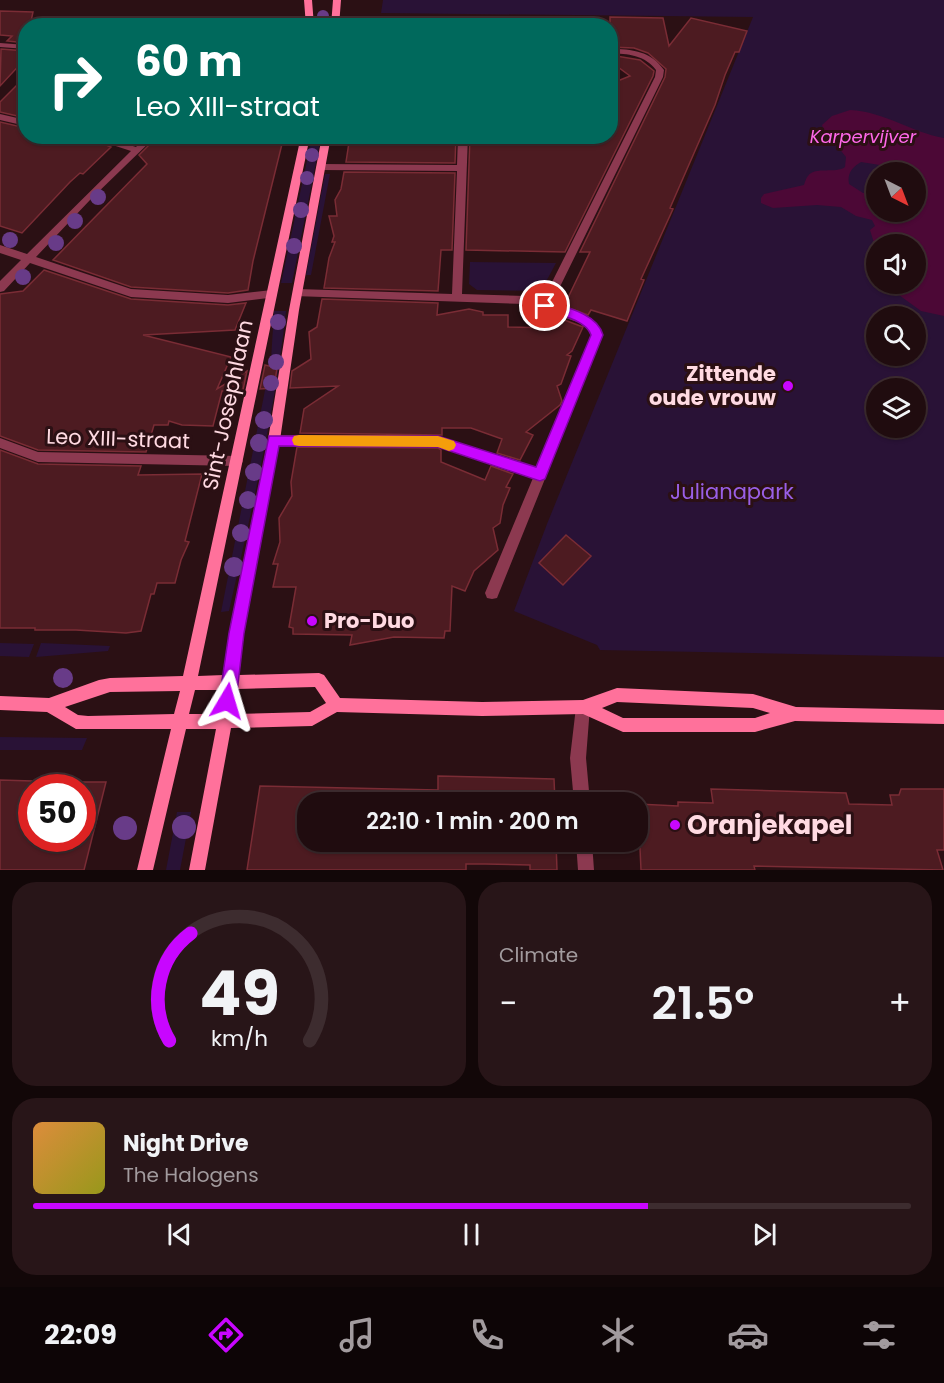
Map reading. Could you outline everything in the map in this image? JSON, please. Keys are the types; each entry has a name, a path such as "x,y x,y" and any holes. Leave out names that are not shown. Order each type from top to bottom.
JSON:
{"main road":[{"path":"308,3 309,18"},
{"path":"336,18 337,3"},
{"name":"Sint-Josephlaan","path":"145,870 189,683 304,144"},
{"path":"197,870 225,721 237,633 274,440 325,144"},
{"path":"0,703 49,705 99,687 230,681 319,680 336,705"},
{"path":"49,705 76,722 118,724 312,719 336,705 482,709 583,707 617,695 753,701 796,714 944,717"},
{"path":"583,707 623,724 755,725 796,714"}],"street":[{"path":"0,45 18,46"},
{"path":"545,306 659,76 660,70 650,58 630,51 618,51"},
{"path":"0,117 18,121"},
{"path":"116,144 137,150"},
{"path":"0,288 144,144"},
{"path":"457,296 462,144"},
{"path":"321,166 461,168"},
{"path":"0,249 131,293 228,299 272,294"},
{"path":"298,293 368,297 510,298 545,306 587,321 595,328 597,335 492,593"},
{"path":"274,440 438,441 540,475"},
{"name":"Leo XIII-straat","path":"0,443 38,458 237,461"},
{"path":"581,792 578,758 583,707"},
{"path":"585,852 586,870"}],"green space":[{"name":"Julianapark","path":"383,0 944,0 944,657 600,650 597,645 514,611 547,524 753,17 381,13"},
{"path":"311,144 320,144 292,283 281,283"},
{"path":"325,174 330,174 311,275 306,275"},
{"path":"470,262 556,263 541,291 477,290 469,284"},
{"path":"274,311 286,311 269,425 229,611 221,612 271,360"},
{"path":"0,643 34,644 29,657 0,656"},
{"path":"41,643 110,646 108,651 36,657"},
{"path":"0,737 87,738 82,750 0,750"},
{"path":"177,812 191,812 180,870 166,870"}],"water":[{"name":"Karpervijver","path":"850,110 875,114 944,138 944,316 926,312 926,306 914,306 896,294 926,294 926,234 871,234 870,230 875,226 873,222 926,222 926,162 861,162 855,166 849,177 849,184 866,193 866,218 856,216 841,207 817,205 773,208 761,203 764,194 804,185 807,178 815,171 845,167 846,157 838,147 827,141 822,125 832,116"}],"building":[{"path":"0,11 33,12 32,18 18,18 18,42 7,41 12,36 0,35"},
{"path":"610,17 663,18 669,46 691,18 747,31 739,52 735,52 725,75 715,105 670,208 673,209 641,279 644,280 627,321 591,310 588,315 564,306 590,252 580,252 665,77 666,69 648,53 634,48 618,47 618,18"},
{"path":"1,49 18,50 18,67 0,86"},
{"path":"618,56 640,60 654,71 565,252 466,250 470,144 618,144 618,81 630,76 618,67"},
{"path":"18,84 18,116 0,112 0,102"},
{"path":"0,122 18,126 18,144 103,144 111,147 83,174 80,173 70,182 22,233 0,226"},
{"path":"150,144 282,144 248,290 228,293 131,287 53,260 147,164 139,155"},
{"path":"349,144 456,144 455,163 346,162"},
{"path":"344,172 455,173 452,250 441,250 438,291 324,288 329,258 335,242 332,242 334,236 329,216 337,216 335,200 341,189"},
{"path":"44,270 131,299 228,305 246,303 235,330 143,335 231,357 217,389 247,371 243,390 222,391 213,426 182,425 169,421 168,425 154,425 146,452 38,450 0,436 0,294 23,291"},
{"path":"322,299 438,303 437,315 469,309 483,312 483,315 508,315 508,327 554,328 559,318 583,327 572,351 567,355 571,356 561,384 557,386 562,401 526,432 533,435 520,460 497,453 502,439 471,428 442,428 442,435 300,433 304,409 338,386 290,388 292,371 311,359 309,332 317,327"},
{"path":"265,365 277,368 274,388 260,389"},
{"path":"297,447 438,448 441,450 441,462 485,480 491,466 513,474 506,487 510,488 503,505 500,523 493,528 498,550 474,571 465,591 452,586 450,631 445,631 444,638 394,637 350,645 352,635 293,634 293,628 289,627 296,587 273,587 278,564 273,564 280,542 279,518 292,496 291,482"},
{"path":"0,450 38,464 141,466 138,475 202,474 185,541 189,542 175,583 157,583 154,594 151,594 141,631 126,633 0,628"},
{"path":"566,535 591,556 563,585 539,563"},
{"path":"438,776 554,779 555,792 297,792 297,852 556,852 557,870 530,870 530,865 466,864 466,870 247,870 260,786 438,790"},
{"path":"0,780 18,781 18,852 88,852 84,870 0,870"},
{"path":"96,782 106,782 96,822"},
{"path":"711,789 846,793 849,804 892,805 890,795 899,795 901,789 944,789 944,850 937,850 943,870 754,866 755,870 641,870 640,852 648,852 648,804 678,806 678,802 713,803"}],"slow traffic":[{"path":"299,440 438,441 449,445"}],"place":[{"name":"Zittende oude vrouw","path":"788,386"},
{"name":"Pro-Duo","path":"312,621"},
{"name":"Oranjekapel","path":"675,825"}],"route":[{"path":"227,701 237,633 274,440 438,441 540,475 597,335 595,328 587,321 545,306"}]}
